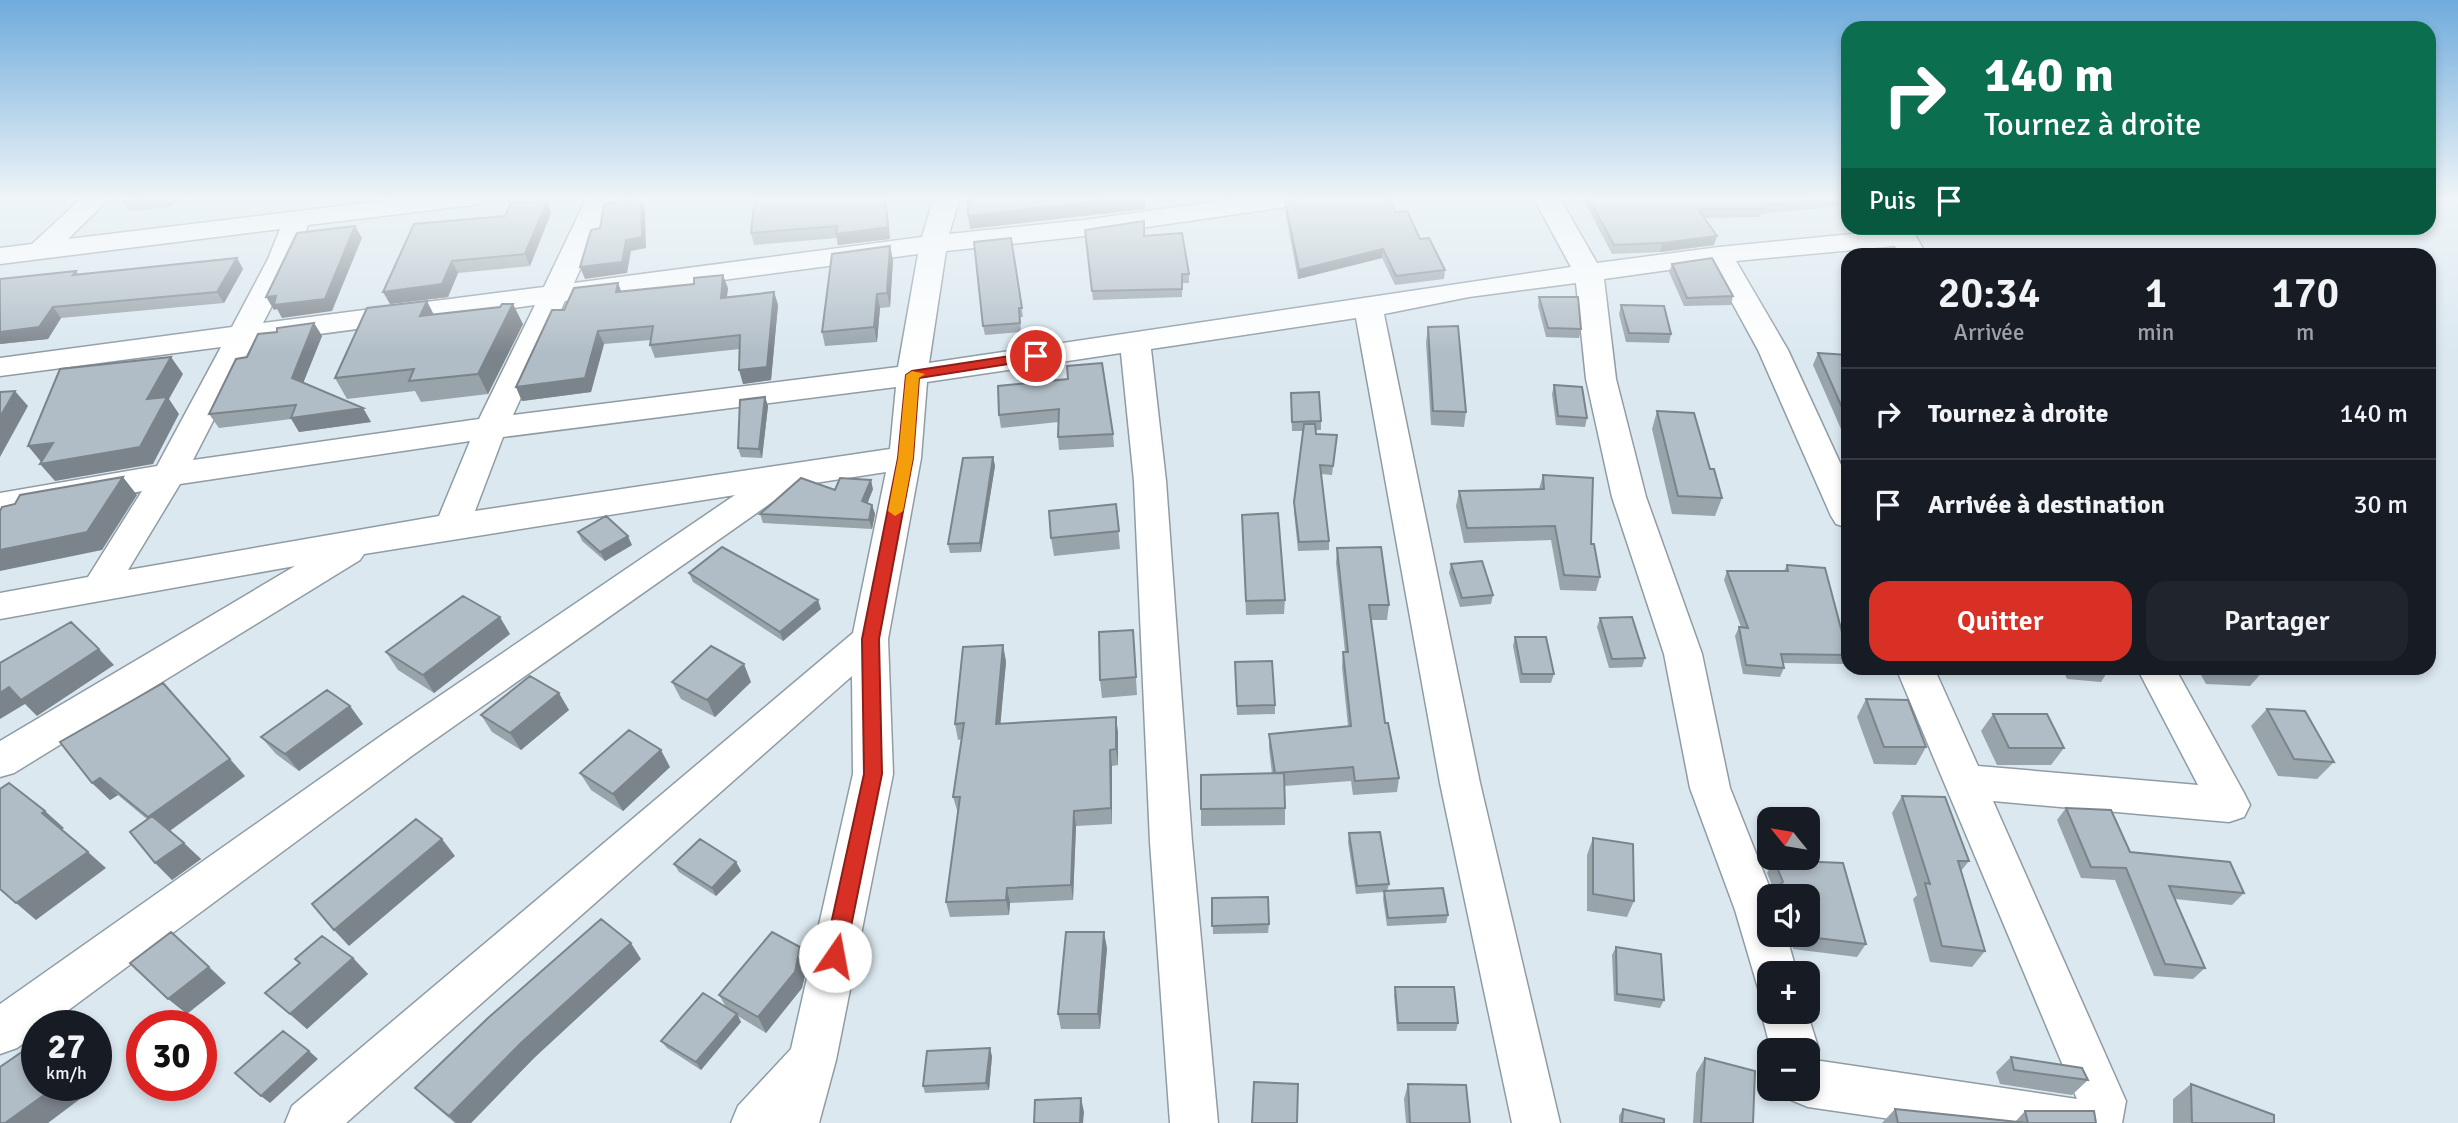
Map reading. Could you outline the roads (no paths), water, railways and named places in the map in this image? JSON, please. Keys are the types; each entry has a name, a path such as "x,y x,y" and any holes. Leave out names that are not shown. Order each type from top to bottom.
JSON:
{"street":[{"path":"0,256 52,249"},
{"path":"102,586 169,475 286,249"},
{"path":"452,526 491,428 575,249"},
{"path":"0,367 893,249"},
{"path":"795,1123 813,1060 873,774 870,639 905,458 912,375 932,249"},
{"path":"1575,249 1589,274 1601,379 1629,497 1683,654 1710,788 1757,910 1771,961"},
{"path":"0,505 169,475 491,428 912,375 1368,308 1469,289 1776,249"},
{"path":"1719,255 1773,350 1841,501"},
{"path":"1368,308 1460,783 1536,1123"},
{"path":"1135,342 1150,481 1171,842 1194,1123"},
{"path":"0,606 452,526 905,458"},
{"path":"0,1032 399,744 789,474"},
{"path":"0,761 364,541"},
{"path":"309,1123 870,639"},
{"path":"1918,675 2102,1101 2100,1118 2089,1123"},
{"path":"1965,782 2229,805 2160,675"},
{"path":"755,1123 813,1060"},
{"path":"1820,1085 2081,1123"}]}
